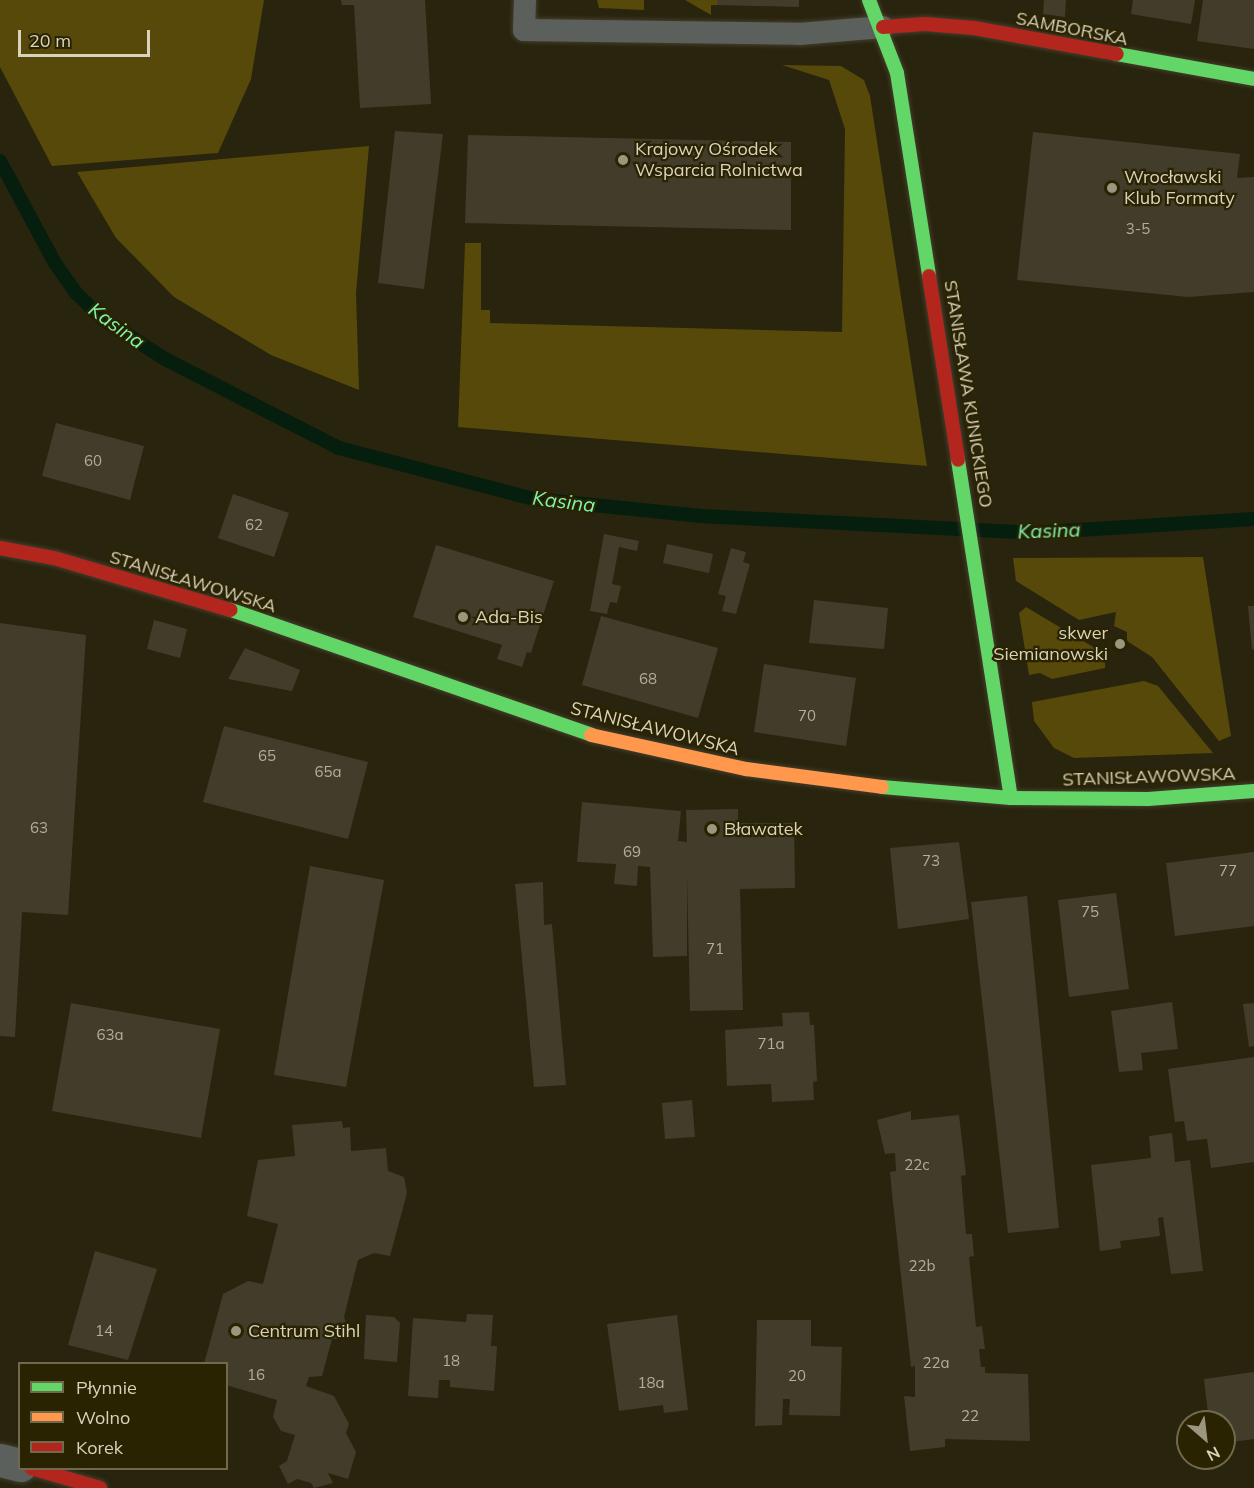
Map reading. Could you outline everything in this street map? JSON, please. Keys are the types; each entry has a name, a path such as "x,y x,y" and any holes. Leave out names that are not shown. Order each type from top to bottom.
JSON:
{"street":[{"name":"STANISŁAWA KUNICKIEGO","path":"869,0 883,27 897,73 966,496 1011,798"},
{"name":"SAMBORSKA","path":"883,27 925,24 974,28 1254,79"},
{"name":"STANISŁAWOWSKA","path":"0,548 201,600 588,734 644,748 815,781 1011,798 1148,799 1254,791"},
{"path":"0,1460 18,1464"},
{"path":"38,1470 100,1488"}],"lane":[{"path":"525,0 524,30 799,34 883,27"}],"shaded area":[{"path":"0,0 264,0 251,79 218,153 52,166 0,67"},
{"path":"597,0 644,0 644,10 599,8"},
{"path":"685,0 717,0 717,5 711,5 711,15"},
{"path":"782,65 841,66 864,80 870,96 927,466 458,427 465,243 481,243 481,310 490,310 490,323 842,332 845,129 829,80"},
{"path":"369,146 356,293 359,390 271,355 174,297 116,238 77,172"},
{"path":"1203,557 1231,736 1219,741 1152,657 1127,641 1127,632 1114,626 1116,612 1079,620 1016,581 1013,558"},
{"path":"1026,607 1105,654 1105,668 1052,679 1040,673 1029,675 1019,613"},
{"path":"1144,681 1158,686 1213,753 1074,758 1054,748 1034,721 1032,702"}],"building":[{"path":"341,0 425,0 431,104 360,108 354,5 342,5"},
{"path":"717,0 799,0 799,7 717,5"},
{"path":"1044,0 1066,0 1065,17 1043,14"},
{"path":"1133,0 1195,0 1191,24 1131,14"},
{"path":"1203,0 1254,0 1254,49 1197,41"},
{"path":"395,131 443,134 424,289 378,283"},
{"path":"1033,132 1240,154 1237,178 1254,177 1254,292 1188,297 1017,280"},
{"path":"468,135 791,142 791,230 465,223"},
{"path":"56,423 144,446 130,500 42,476"},
{"path":"233,494 289,513 274,557 218,538"},
{"path":"604,534 639,541 637,551 619,547 612,584 621,586 617,603 610,602 607,614 590,611"},
{"path":"667,544 713,554 709,573 663,563"},
{"path":"436,545 554,581 531,653 527,652 522,667 497,659 502,645 413,617"},
{"path":"731,548 746,552 743,562 750,564 736,614 722,611 726,596 718,594"},
{"path":"814,600 888,608 884,649 809,643"},
{"path":"1248,606 1254,606 1254,649 1252,650"},
{"path":"601,616 718,648 698,718 582,685"},
{"path":"154,620 187,629 180,658 147,649"},
{"path":"0,623 86,635 68,915 22,912 15,1037 0,1036"},
{"path":"245,648 300,670 292,691 228,679"},
{"path":"764,664 856,678 846,746 754,732"},
{"path":"224,726 368,762 348,839 203,802"},
{"path":"582,802 681,811 678,841 687,842 686,810 738,809 738,823 794,823 795,888 740,889 743,1010 690,1011 687,875 687,956 653,957 650,867 638,866 637,886 614,884 616,864 577,862"},
{"path":"959,842 969,919 898,929 890,848"},
{"path":"1254,852 1254,926 1175,936 1166,863"},
{"path":"310,866 384,880 346,1087 274,1075"},
{"path":"543,882 544,925 552,924 566,1085 534,1087 515,884"},
{"path":"1116,893 1129,989 1069,997 1058,900"},
{"path":"1027,896 1059,1228 1008,1233 971,902"},
{"path":"1172,1002 1178,1049 1141,1053 1143,1070 1119,1072 1111,1011"},
{"path":"71,1003 220,1029 201,1138 52,1111"},
{"path":"1254,1003 1254,1046 1249,1047 1243,1004"},
{"path":"809,1012 810,1025 814,1025 817,1081 813,1082 814,1100 772,1102 771,1084 727,1086 725,1030 783,1026 782,1013"},
{"path":"1254,1057 1254,1162 1211,1168 1207,1139 1187,1141 1184,1121 1175,1122 1168,1069"},
{"path":"692,1100 695,1137 665,1139 662,1103"},
{"path":"911,1111 911,1120 959,1115 966,1175 961,1176 966,1234 972,1234 974,1256 969,1257 976,1327 982,1326 985,1349 979,1349 981,1367 985,1367 985,1373 1028,1374 1030,1441 945,1439 945,1447 910,1451 904,1396 915,1397 915,1366 911,1367 890,1172 896,1171 895,1153 885,1154 877,1120"},
{"path":"342,1121 343,1128 350,1127 351,1151 386,1148 388,1171 404,1177 407,1193 390,1256 374,1253 358,1260 344,1317 348,1327 346,1339 332,1339 322,1376 309,1377 306,1386 334,1396 349,1424 346,1433 356,1452 348,1479 328,1473 333,1483 314,1488 311,1483 297,1479 288,1484 279,1466 287,1461 295,1435 281,1431 273,1417 277,1400 228,1386 228,1362 205,1362 223,1294 248,1281 263,1284 278,1224 247,1216 258,1160 295,1156 292,1125"},
{"path":"1172,1133 1175,1162 1190,1160 1203,1271 1171,1274 1163,1217 1158,1218 1160,1236 1120,1241 1121,1248 1100,1251 1091,1165 1151,1158 1149,1136"},
{"path":"95,1251 157,1269 128,1360 68,1345"},
{"path":"467,1314 493,1315 491,1346 497,1346 494,1391 450,1387 450,1380 439,1380 438,1398 408,1396 413,1318 466,1322"},
{"path":"366,1315 394,1317 400,1323 397,1362 364,1359"},
{"path":"677,1315 688,1410 664,1413 663,1405 619,1411 607,1324"},
{"path":"757,1320 811,1320 811,1346 842,1347 840,1416 789,1415 790,1399 783,1399 782,1425 755,1426"},
{"path":"1254,1372 1254,1439 1236,1441 1236,1410 1208,1410 1204,1379"}],"waterway":[{"name":"Kasina","path":"0,161 55,263 76,293 103,319 165,359 339,448 534,499 701,516 1031,533 1254,519"}],"traffic: fast":[{"path":"869,0 897,73 929,276"},
{"path":"1117,54 1254,79"},
{"path":"958,460 1011,798"},
{"path":"231,610 591,735"},
{"path":"882,787 1011,798 1148,799 1254,791"}],"traffic: slow":[{"path":"591,735 746,769 882,787"}],"traffic: jam":[{"path":"883,27 925,24 974,28 1117,54"},
{"path":"929,276 958,460"},
{"path":"0,548 54,558 231,610"},
{"path":"38,1470 100,1488"}],"place":[{"name":"Krajowy Ośrodek Wsparcia Rolnictwa","path":"623,160"},
{"name":"Wrocławski Klub Formaty","path":"1112,188"},
{"name":"Ada-Bis","path":"463,617"},
{"name":"skwer Siemianowski","path":"1120,644"},
{"name":"Bławatek","path":"712,829"},
{"name":"Centrum Stihl","path":"236,1331"}]}
